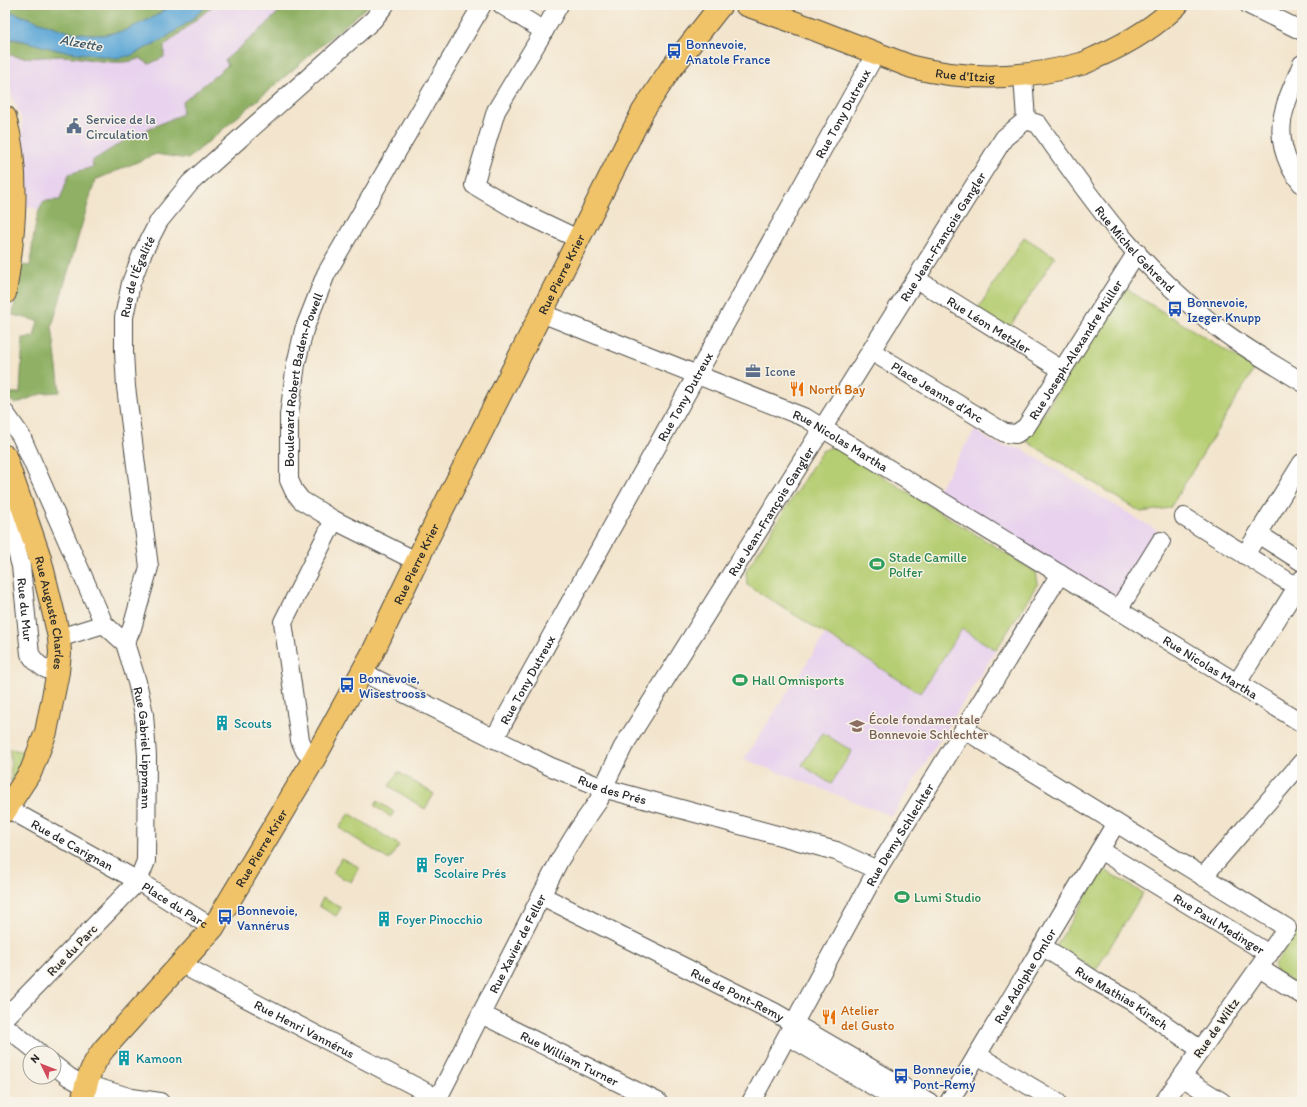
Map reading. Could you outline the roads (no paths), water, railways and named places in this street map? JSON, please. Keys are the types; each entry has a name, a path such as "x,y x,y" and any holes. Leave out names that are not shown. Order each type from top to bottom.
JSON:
{"main road":[{"name":"Rue Pierre Krier","path":"84,1093 94,1062 104,1049 213,928 314,759 362,672 418,562 428,538 643,111 670,70 721,5"},
{"name":"Rue d'Itzig","path":"746,5 876,53 895,62 930,72 957,76 1023,76 1082,63 1122,46 1153,25 1177,5"},
{"path":"5,117 12,151 14,224 5,293"},
{"name":"Rue Auguste Charles","path":"5,456 40,558 59,638 60,653 58,672 46,732 31,771 6,810"}],"street":[{"name":"Rue de l'Égalité","path":"125,643 132,628 149,567 126,387 124,352 124,318 131,283 142,254 159,221 190,183 373,20 385,5"},
{"name":"Boulevard Robert Baden-Powell","path":"418,562 334,520 301,500 294,491 289,480 289,415 296,364 304,330 326,274 482,5"},
{"path":"502,5 544,31"},
{"path":"559,5 496,111 474,185 513,208 578,239"},
{"path":"1249,5 1302,31"},
{"name":"Rue Tony Dutreux","path":"494,739 876,53"},
{"path":"1302,64 1285,105 1280,129 1290,166 1302,184"},
{"path":"1023,76 1026,120"},
{"name":"Rue Michel Gehrend","path":"1026,120 1038,124 1101,210 1136,252 1186,301 1209,321 1234,339 1302,382"},
{"name":"Rue Jean-François Gangler","path":"602,788 623,747 1004,138 1026,120"},
{"name":"Rue Joseph-Alexandre Müller","path":"1005,433 1016,434 1026,427 1136,252"},
{"name":"Rue Léon Metzler","path":"916,279 1062,370"},
{"name":"Rue Nicolas Martha","path":"541,313 806,418 1302,723"},
{"name":"Place Jeanne d'Arc","path":"871,351 1005,433"},
{"path":"5,413 21,436 104,624 125,643"},
{"path":"1245,555 1302,463"},
{"name":"Rue du Mur","path":"5,509 21,566 30,654 36,662 49,672 58,672"},
{"path":"1184,517 1245,555 1299,583 1237,683"},
{"path":"314,759 305,751 300,740 283,622 334,520"},
{"path":"1258,534 1302,562"},
{"path":"1118,610 1161,541"},
{"name":"Rue Demy Schlechter","path":"751,1102 877,870 965,730 1060,574"},
{"path":"59,638 104,624"},
{"name":"Rue Gabriel Lippmann","path":"125,643 137,682 144,714 147,756 146,861 138,881"},
{"name":"Rue des Prés","path":"362,672 549,766 602,788 836,851 877,870"},
{"name":"Rue Paul Medinger","path":"965,730 1287,928 1264,961 1100,850"},
{"path":"1203,877 1302,762"},
{"name":"Rue Xavier de Feller","path":"432,1097 481,1014 567,849 599,800 602,788"},
{"name":"Rue de Carignan","path":"6,810 138,881"},
{"path":"1100,850 1116,823"},
{"name":"Rue Adolphe Omlor","path":"949,1102 1100,850"},
{"name":"Place du Parc","path":"138,881 213,928"},
{"name":"Rue du Parc","path":"5,1018 138,881"},
{"name":"Rue de Pont-Remy","path":"542,896 791,1030 929,1102"},
{"name":"Rue Mathias Kirsch","path":"1042,946 1131,1002 1201,1050"},
{"path":"1264,961 1302,995"},
{"name":"Rue de Wiltz","path":"1164,1102 1264,961"},
{"name":"Rue Henri Vannérus","path":"183,962 192,970 432,1097"},
{"name":"Rue William Turner","path":"481,1014 658,1102"},
{"path":"5,1026 29,1045"},
{"name":"Rue de Pont-Remy","path":"791,1030 900,1102"},
{"path":"977,1055 1056,1102"},
{"path":"62,1071 78,1082 84,1093 160,1102"},
{"path":"1182,1077 1222,1102"}],"water":[{"name":"Alzette","path":"170,5 208,5 190,21 162,40 130,56 117,58 61,51 16,39 5,39 5,10 69,32 102,35 124,31 156,16"}],"place":[{"name":"Bonnevoie, Anatole France","path":"674,51"},
{"name":"Service de la Circulation","path":"74,126"},
{"name":"Bonnevoie, Izeger Knupp","path":"1175,309"},
{"name":"Icone","path":"753,371"},
{"name":"North Bay","path":"797,389"},
{"name":"Stade Camille Polfer","path":"877,564"},
{"name":"Hall Omnisports","path":"740,680"},
{"name":"Bonnevoie, Wisestrooss","path":"347,685"},
{"name":"Scouts","path":"222,723"},
{"name":"École fondamentale Bonnevoie Schlechter","path":"857,726"},
{"name":"Foyer Scolaire Prés","path":"422,865"},
{"name":"Lumi Studio","path":"902,897"},
{"name":"Bonnevoie, Vannérus","path":"225,917"},
{"name":"Foyer Pinocchio","path":"384,919"},
{"name":"Atelier del Gusto","path":"829,1017"},
{"name":"Kamoon","path":"124,1058"},
{"name":"Bonnevoie, Pont-Remy","path":"901,1076"}]}
